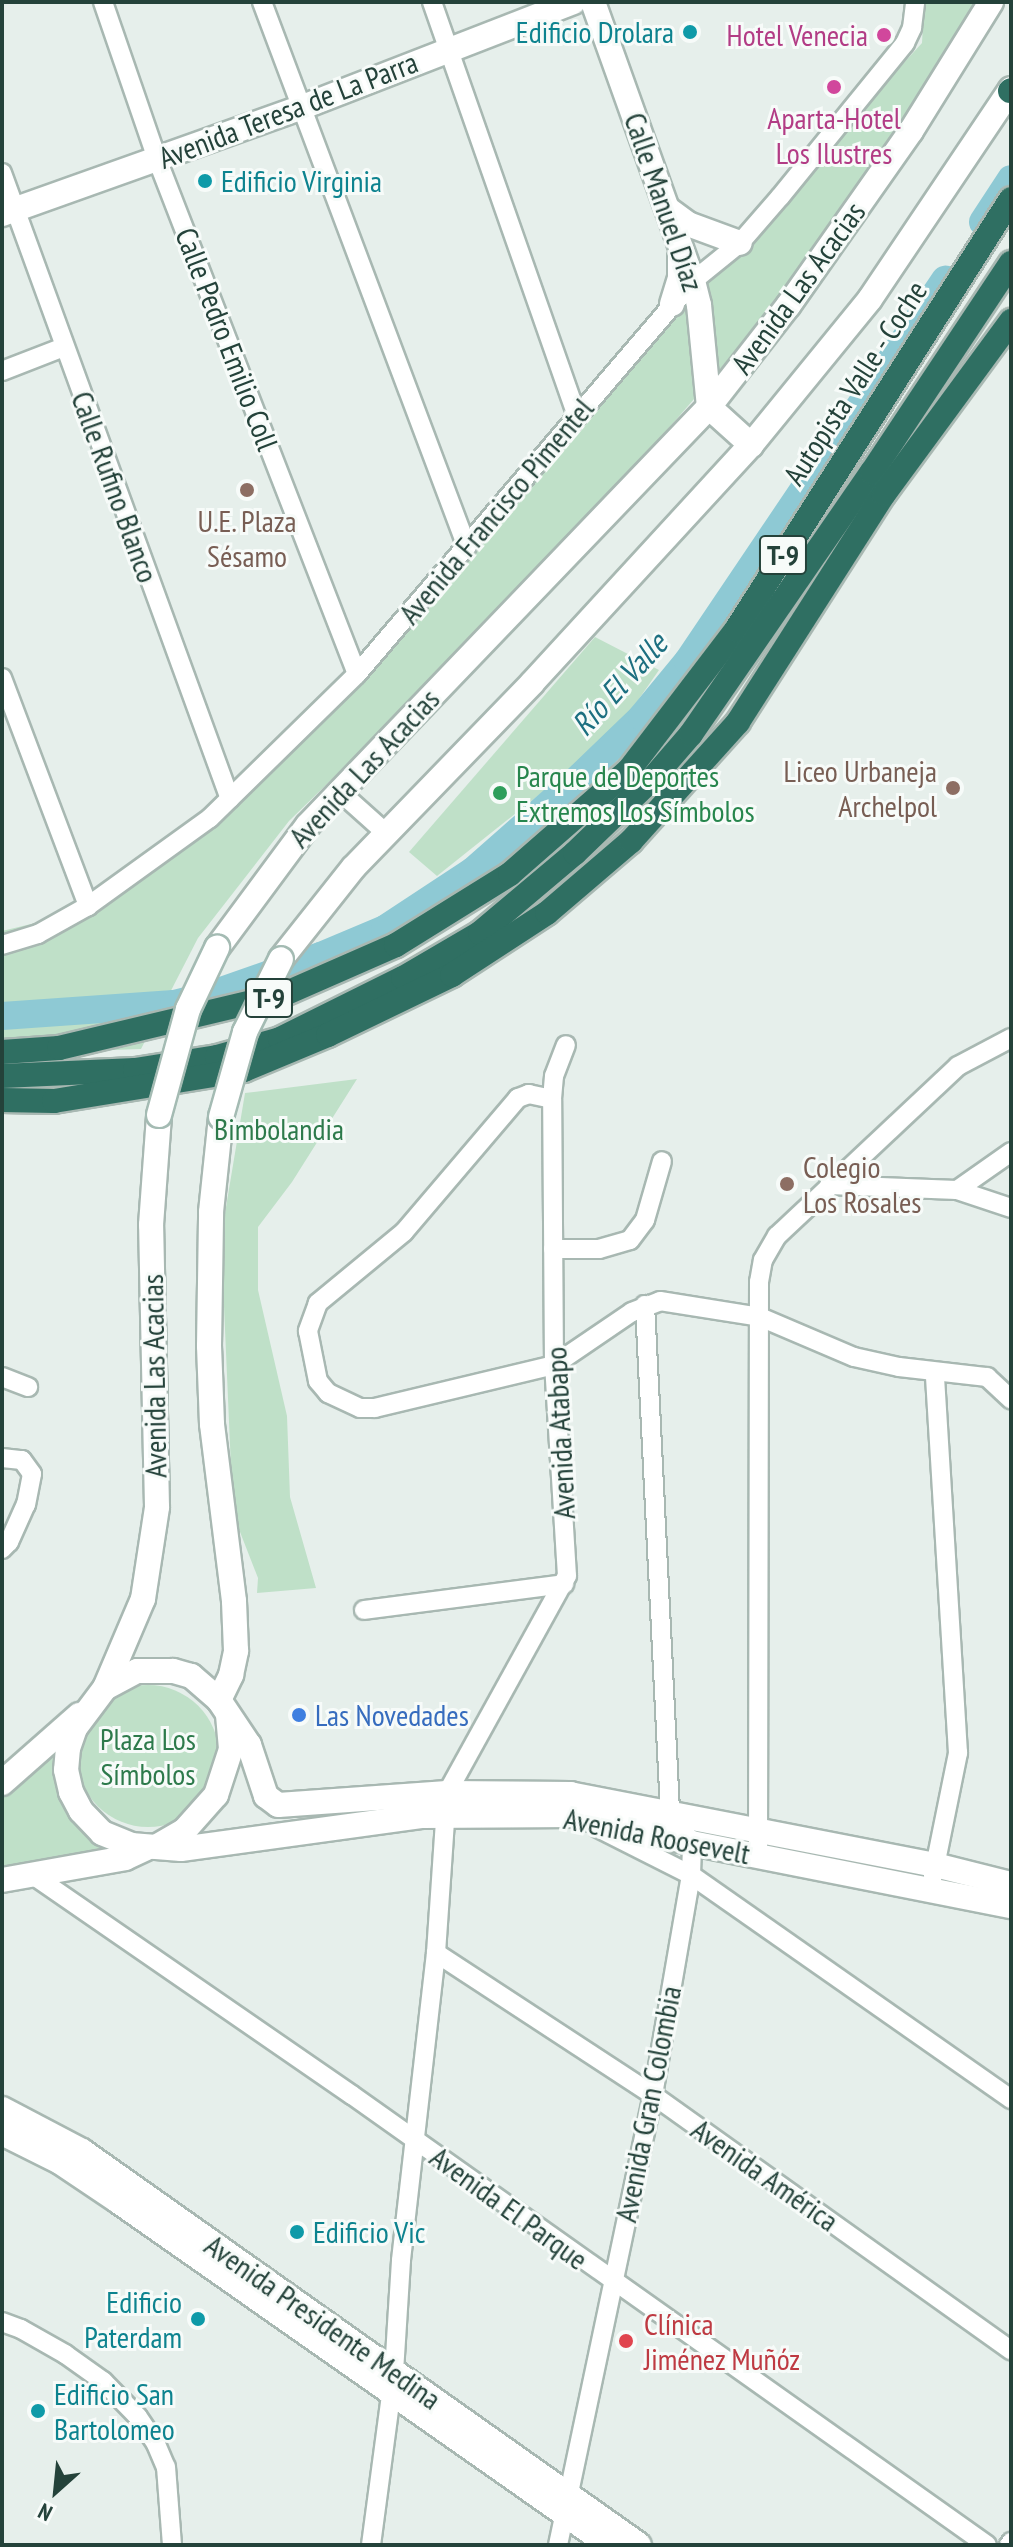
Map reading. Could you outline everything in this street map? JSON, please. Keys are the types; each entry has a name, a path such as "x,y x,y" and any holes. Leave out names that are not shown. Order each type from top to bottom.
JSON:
{"highway":[{"name":"Autopista Valle - Coche","path":"2,1052 59,1048 282,995 396,945 510,874 629,770 736,630 1011,199"},
{"path":"2,1076 135,1070 217,1057 280,1039 403,978 480,933 575,853 653,778 691,734 872,472 1011,263"},
{"name":"T-9","path":"2,1107 244,1070 427,988 547,913 631,841 738,722 884,494 1011,321"},
{"name":"T-9","path":"2,1100 54,1101"}],"main road":[{"name":"Avenida Teresa de La Parra","path":"8,212 300,108 573,2"},
{"name":"Calle Manuel Díaz","path":"593,2 693,281 701,320 709,407"},
{"name":"Avenida Las Acacias","path":"105,1688 143,1599 157,1507 151,1225 159,1115 188,1009 217,948 274,867 339,791 709,407 788,306 911,131 991,2"},
{"name":"Avenida Las Acacias","path":"223,1706 236,1651 234,1601 212,1424 209,1346 211,1212 221,1117 245,1032 281,959 322,905 751,445 870,299 1011,90"},
{"path":"669,210 688,224 740,243"},
{"path":"680,242 680,278 668,309 701,320"},
{"path":"709,407 751,445"},
{"path":"2,1880 125,1858 151,1847 190,1826 216,1795 231,1749 223,1706 191,1676 155,1669 137,1671 105,1688 75,1728 68,1748 66,1770 71,1792 81,1811 102,1833 151,1847"},
{"name":"Avenida Roosevelt","path":"223,1706 249,1745 266,1796 278,1805 446,1804 571,1794 935,1865 1011,1884"},
{"path":"2,1783 87,1710"},
{"name":"Avenida Roosevelt","path":"151,1847 181,1849 446,1804 574,1815 692,1843 1011,1906"},
{"name":"Avenida Presidente Medina","path":"2,2109 82,2151 393,2383"},
{"name":"Avenida Presidente Medina","path":"2,2133 60,2162 393,2383 567,2505 639,2545"},
{"name":"Avenida Presidente Medina","path":"567,2505 609,2545"}],"street":[{"name":"Calle Pedro Emilio Coll","path":"103,2 157,159 357,674"},
{"path":"262,2 467,547"},
{"path":"432,2 576,414"},
{"name":"Avenida Francisco Pimentel","path":"2,945 38,934 88,906 210,818 357,674 668,309 693,281 740,243 905,43 912,28 915,2"},
{"name":"Calle Rufino Blanco","path":"2,173 8,212 64,347 230,799"},
{"path":"2,371 64,347"},
{"path":"2,678 88,906"},
{"path":"339,791 386,833"},
{"path":"758,1856 759,1282 763,1260 777,1236 958,1066 1011,1038"},
{"name":"Avenida Atabapo","path":"446,1804 564,1584 568,1567 554,1365 552,1099 554,1076 566,1045"},
{"path":"552,1099 529,1094 518,1098 404,1232 318,1303 308,1331 318,1381 341,1403 375,1408 554,1365 645,1305 660,1301 760,1317 854,1357 935,1373 987,1377 1011,1399"},
{"path":"957,1190 1011,1152"},
{"path":"553,1249 599,1249 630,1240 645,1220 662,1161"},
{"path":"829,1185 957,1190 1011,1208"},
{"path":"645,1305 670,1811 692,1843"},
{"path":"932,1891 958,1753 935,1373"},
{"path":"2,1377 28,1387"},
{"path":"2,1549 9,1542 26,1504 32,1474 22,1460 4,1458"},
{"path":"364,1610 564,1584"},
{"path":"371,2545 393,2383 414,2139 436,1953 446,1804"},
{"path":"574,1815 691,1875 1011,2099"},
{"name":"Avenida Gran Colombia","path":"558,2545 611,2281 653,2095 691,1875 692,1843"},
{"name":"Avenida El Parque","path":"30,1873 414,2139 987,2545"},
{"name":"Avenida América","path":"436,1953 653,2095 1011,2350"},
{"path":"2,2322 65,2354 103,2381 138,2417 156,2444 166,2467 172,2545"}],"green space":[{"path":"924,2 979,2 966,27 760,323 543,573 289,821 198,938 141,1049 2,1054 2,931 56,918 201,813 330,711 580,417 922,43"},
{"name":"Parque de Deportes Extremos Los Símbolos","path":"595,637 659,670 614,735 437,876 409,852"},
{"name":"Bimbolandia","path":"357,1079 292,1182 258,1227 258,1290 287,1416 290,1497 316,1588 257,1593 258,1578 233,1514 221,1237 245,1093"},
{"name":"Plaza Los Símbolos","path":"148,1685 175,1691 198,1706 213,1729 219,1756 213,1783 198,1806 175,1821 148,1827 121,1821 98,1806 83,1783 77,1756 83,1729 98,1706 121,1691"},
{"path":"81,1716 69,1750 88,1815 143,1847 2,1880 2,1783"}],"waterway":[{"name":"Río El Valle","path":"983,222 1011,179"},
{"name":"Río El Valle","path":"2,1016 174,1004 210,995 321,956 385,929 473,871 581,776 642,717 688,661 945,280"}],"place":[{"name":"Edificio Drolara","path":"690,32"},
{"name":"Hotel Venecia","path":"884,35"},
{"name":"Aparta-Hotel Los Ilustres","path":"834,87"},
{"name":"Edificio Virginia","path":"205,181"},
{"name":"U.E. Plaza Sésamo","path":"247,490"},
{"name":"Liceo Urbaneja Archelpol","path":"953,788"},
{"name":"Parque de Deportes Extremos Los Símbolos","path":"500,793"},
{"name":"Colegio Los Rosales","path":"787,1184"},
{"name":"Las Novedades","path":"299,1715"},
{"name":"Edificio Vic","path":"297,2232"},
{"name":"Edificio Paterdam","path":"198,2319"},
{"name":"Clínica Jiménez Muñóz","path":"626,2341"},
{"name":"Edificio San Bartolomeo","path":"38,2411"}]}
